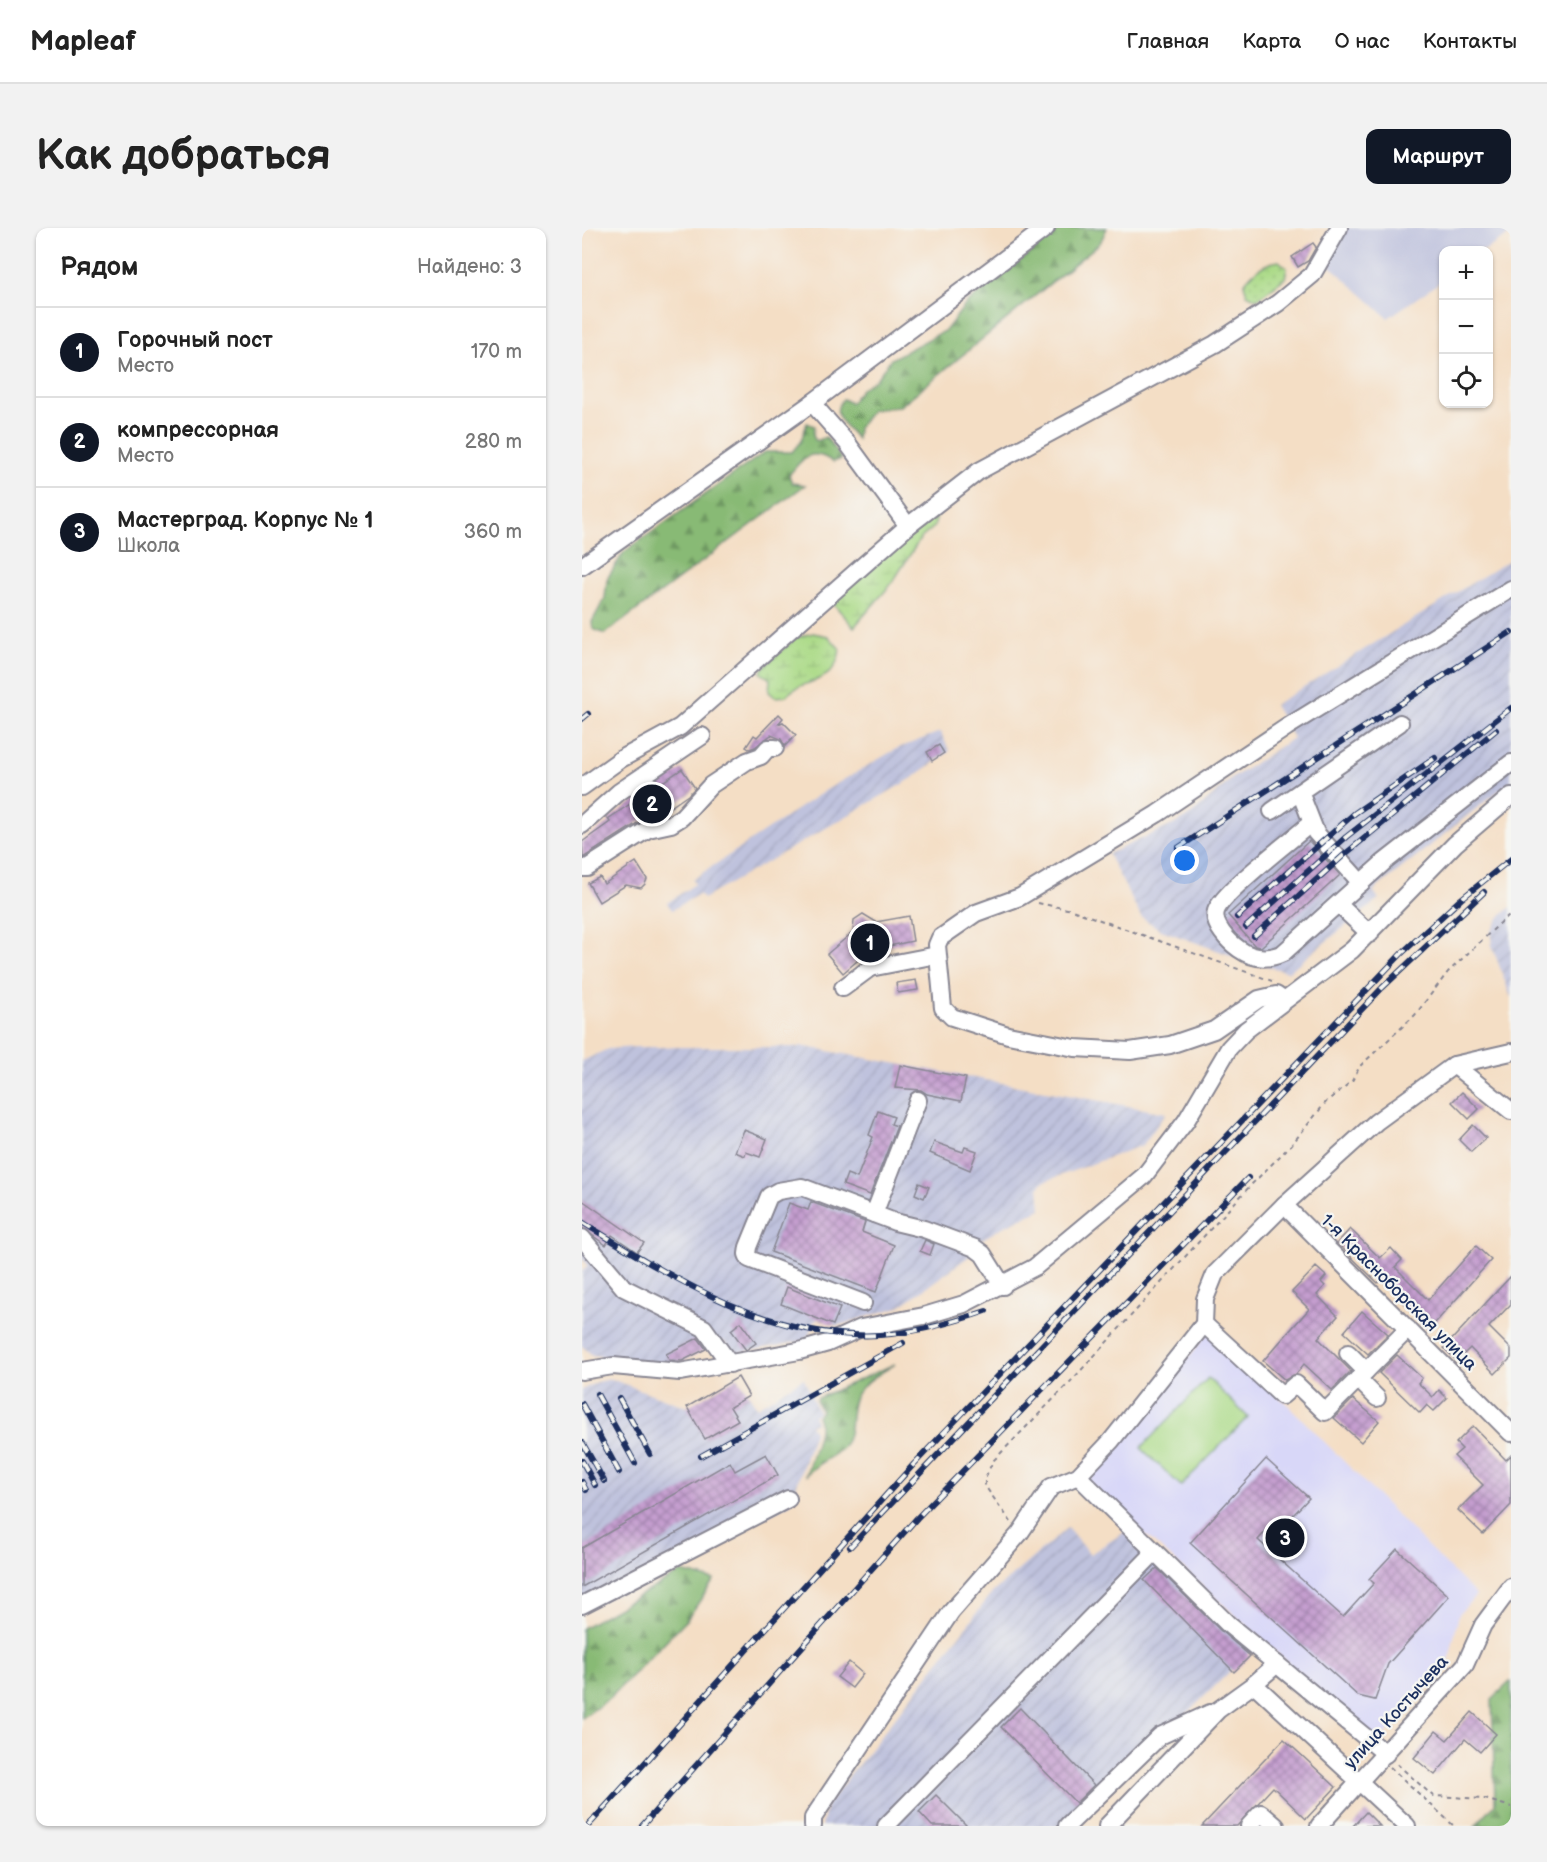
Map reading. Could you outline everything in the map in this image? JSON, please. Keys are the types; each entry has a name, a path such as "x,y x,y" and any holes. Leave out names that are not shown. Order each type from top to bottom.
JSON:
{"street":[{"path":"582,566 812,403 1046,228"},
{"path":"582,787 621,759 680,727 908,526 979,471 1195,355 1259,316 1312,275 1339,228"},
{"path":"812,403 848,444 908,526"},
{"path":"1283,1000 1276,995 1266,996 1214,1030 1170,1046 1130,1051 1075,1048 1008,1035 952,1017 943,1008 937,945 940,938 976,913 1020,897 1166,808 1287,727 1511,589"},
{"path":"1272,811 1400,723"},
{"path":"582,825 620,792 702,736"},
{"path":"582,868 587,868 648,829 671,824 682,818 711,785 747,761 761,756 768,748 775,748"},
{"path":"1311,823 1229,894 1216,910 1217,923 1236,947 1249,954 1268,958 1290,948 1361,883 1511,763"},
{"path":"1300,792 1311,823 1322,840 1361,883"},
{"path":"582,1371 613,1366 669,1373 814,1348 861,1328 924,1316 964,1304 1003,1286 1054,1253 1144,1176 1186,1121 1229,1048 1246,1030 1283,1000 1332,968 1370,934 1455,844 1511,796"},
{"path":"1338,904 1370,934"},
{"path":"843,988 870,968 937,955"},
{"path":"813,1826 813,1818 951,1612 1020,1533 1051,1486 1078,1476 1118,1432 1204,1324 1205,1299 1215,1274 1284,1205 1376,1122 1454,1065 1511,1052"},
{"path":"1454,1065 1511,1111"},
{"path":"874,1214 918,1100"},
{"path":"863,1303 755,1262 747,1254 765,1201 773,1193 802,1187 975,1248 983,1254 1003,1286"},
{"name":"1-я Красноборская улица","path":"1284,1205 1511,1433"},
{"path":"582,1238 624,1288 704,1329 730,1364"},
{"path":"1204,1324 1282,1396 1296,1384 1325,1412 1408,1329"},
{"path":"1348,1353 1377,1398"},
{"path":"1078,1476 1229,1625 1384,1756"},
{"path":"582,1605 788,1499"},
{"path":"886,1826 1155,1552"},
{"name":"улица Костычева","path":"1319,1826 1465,1665 1483,1625 1511,1587"},
{"path":"1107,1826 1218,1710 1277,1664"},
{"path":"1254,1684 1407,1826"},
{"path":"1067,1826 1160,1736 1218,1710"},
{"path":"1249,1826 1261,1813 1276,1826"}],"path":[{"path":"1037,903 1072,910 1275,982"},
{"path":"1020,1533 995,1503 986,1486 985,1478 993,1461 1073,1379 1250,1186 1267,1171 1327,1101 1348,1085 1360,1066 1415,1016 1448,972 1511,913"},
{"path":"1384,1756 1433,1796 1485,1799 1511,1807"},
{"path":"1384,1756 1454,1826"}],"shaded area":[{"path":"1345,228 1511,228 1511,234 1492,246 1439,246 1439,283 1388,318 1328,264"},
{"path":"1511,559 1511,781 1373,891 1379,899 1288,972 1241,959 1161,930 1141,917 1108,854 1179,822 1234,777 1293,738 1274,705"},
{"path":"940,732 950,751 911,779 703,899 699,894 672,910 667,903 695,884 692,880 826,790 896,749"},
{"path":"1511,907 1511,998 1492,946 1491,932 1499,918"},
{"path":"806,1047 1166,1113 1143,1145 1043,1182 1039,1187 1041,1209 978,1242 971,1255 899,1307 837,1326 818,1319 813,1323 810,1334 803,1341 737,1353 723,1341 672,1366 592,1355 582,1346 582,1272 588,1265 582,1258 582,1061 608,1049"},
{"path":"1208,1333 1289,1406 1476,1595 1459,1614 1448,1665 1377,1743 1087,1482"},
{"path":"738,1377 757,1407 804,1378 818,1412 813,1416 816,1422 810,1425 814,1432 791,1503 582,1611 582,1390 597,1382 611,1379 687,1407"},
{"path":"1067,1528 1090,1554 1128,1530 1253,1649 1072,1826 822,1826 827,1805 993,1592"}],"green space":[{"path":"1062,228 1107,228 1100,243 900,406 872,410 858,428 857,439 838,415 837,410 843,399 851,403 861,389 877,378 891,359 946,330 966,304"},
{"path":"1279,261 1287,268 1285,278 1257,299 1247,294 1244,284 1251,276 1263,266"},
{"path":"807,423 814,426 813,436 816,441 826,437 842,459 833,462 819,455 808,456 789,475 792,483 805,485 605,634 593,629 592,622 605,598 607,579 624,552 765,452 792,452 801,441"},
{"path":"937,516 934,527 920,539 892,583 854,627 831,601 927,520"},
{"path":"813,633 828,636 840,649 832,670 818,680 793,690 786,696 775,697 769,692 770,679 761,673 762,669 795,638"},
{"path":"895,1364 873,1378 858,1392 853,1403 849,1436 843,1447 814,1467 806,1476 819,1428 817,1416 821,1411 816,1400"},
{"path":"1208,1378 1248,1417 1181,1486 1141,1448"},
{"path":"681,1572 714,1580 688,1618 610,1698 582,1718 582,1628"},
{"path":"1511,1681 1511,1826 1475,1826 1495,1804 1492,1699"}],"building":[{"path":"1313,243 1316,247 1308,261 1298,267 1292,257"},
{"path":"779,714 783,718 778,724 783,722 796,735 785,746 781,739 771,735 755,747 749,749 746,747 754,735 757,737"},
{"path":"939,745 944,753 932,761 927,752"},
{"path":"682,769 695,788 688,795 656,817 642,820 583,858 582,842 610,822 608,819"},
{"path":"1309,841 1340,875 1261,947 1255,946 1228,915"},
{"path":"636,862 647,879 645,884 641,888 626,885 599,902 588,883 600,877 604,884"},
{"path":"863,914 876,922 909,916 913,941 870,950 843,973 827,954 853,932 854,920"},
{"path":"916,980 918,990 898,993 896,983"},
{"path":"900,1065 966,1078 961,1101 927,1094 921,1090 895,1088"},
{"path":"1462,1092 1479,1109 1469,1119 1452,1102"},
{"path":"878,1111 894,1117 891,1124 897,1126 870,1195 843,1185 847,1174 857,1178 873,1137 869,1135"},
{"path":"1473,1125 1486,1138 1471,1152 1459,1140"},
{"path":"744,1130 767,1139 760,1157 746,1152 745,1156 735,1152"},
{"path":"934,1142 963,1152 965,1147 977,1151 970,1170 930,1153"},
{"path":"919,1183 929,1187 924,1198 915,1194"},
{"path":"582,1200 644,1243 637,1252 612,1235 606,1245 582,1228"},
{"path":"811,1202 865,1222 862,1232 894,1245 876,1292 771,1252 789,1203 808,1210"},
{"path":"1350,1229 1380,1258 1391,1248 1402,1260 1395,1267 1428,1300 1476,1246 1491,1260 1429,1330 1382,1279 1378,1283 1337,1243"},
{"path":"925,1240 934,1244 930,1255 920,1251"},
{"path":"1316,1267 1326,1276 1321,1282 1325,1286 1317,1295 1338,1316 1318,1338 1351,1371 1332,1390 1304,1364 1296,1374 1285,1380 1263,1361 1309,1309 1292,1292"},
{"path":"1511,1276 1511,1304 1489,1327 1511,1349 1511,1358 1495,1374 1470,1348 1457,1361 1444,1348"},
{"path":"787,1287 840,1308 833,1325 781,1304"},
{"path":"1362,1311 1388,1334 1368,1354 1344,1332"},
{"path":"741,1322 756,1343 746,1350 731,1330"},
{"path":"698,1338 706,1349 682,1361 669,1360 666,1354"},
{"path":"1397,1355 1422,1378 1418,1383 1433,1397 1439,1390 1447,1398 1434,1411 1427,1405 1420,1413 1379,1373"},
{"path":"738,1377 749,1396 730,1407 738,1420 705,1439 687,1407"},
{"path":"1353,1399 1379,1421 1361,1442 1334,1418"},
{"path":"1473,1426 1506,1460 1511,1455 1511,1505 1483,1534 1458,1510 1483,1485 1454,1456 1462,1449 1456,1443"},
{"path":"766,1454 778,1475 582,1587 582,1548 730,1462 735,1471"},
{"path":"1266,1459 1309,1498 1280,1529 1273,1523 1258,1540 1343,1617 1374,1583 1369,1579 1397,1549 1449,1596 1388,1664 1375,1700 1358,1696 1190,1543"},
{"path":"1157,1568 1222,1632 1250,1656 1234,1672 1144,1580"},
{"path":"849,1662 863,1674 852,1688 837,1677"},
{"path":"1020,1708 1094,1785 1076,1803 1001,1727"},
{"path":"1472,1712 1496,1734 1480,1752 1465,1739 1435,1775 1414,1758 1436,1731 1447,1740"},
{"path":"1284,1739 1336,1787 1306,1819 1273,1787 1237,1826 1202,1826"},
{"path":"936,1795 967,1826 932,1826 919,1812"},
{"path":"1366,1812 1380,1826 1353,1826"}],"railway":[{"path":"1178,848 1511,632"},
{"path":"1246,927 1346,837 1511,708"},
{"path":"582,719 588,714"},
{"path":"1254,936 1344,855 1496,730"},
{"path":"1237,917 1355,813 1435,758"},
{"path":"588,1826 914,1464 1402,953 1461,899 1511,859"},
{"path":"850,1547 1382,988 1484,892"},
{"path":"642,1826 917,1518 1248,1178"},
{"path":"582,1222 686,1284 761,1316 800,1328 839,1334 893,1334 933,1327 986,1311"},
{"path":"701,1456 903,1343"},
{"path":"597,1394 635,1463"},
{"path":"619,1398 650,1454"},
{"path":"582,1404 619,1472"},
{"path":"582,1442 604,1481"},
{"path":"582,1461 595,1485"},
{"path":"582,1482 586,1490"}],"place":[{"name":"компрессорная","path":"652,804"},
{"name":"Горочный пост","path":"870,943"},
{"name":"Мастерград. Корпус № 1","path":"1285,1538"}]}
